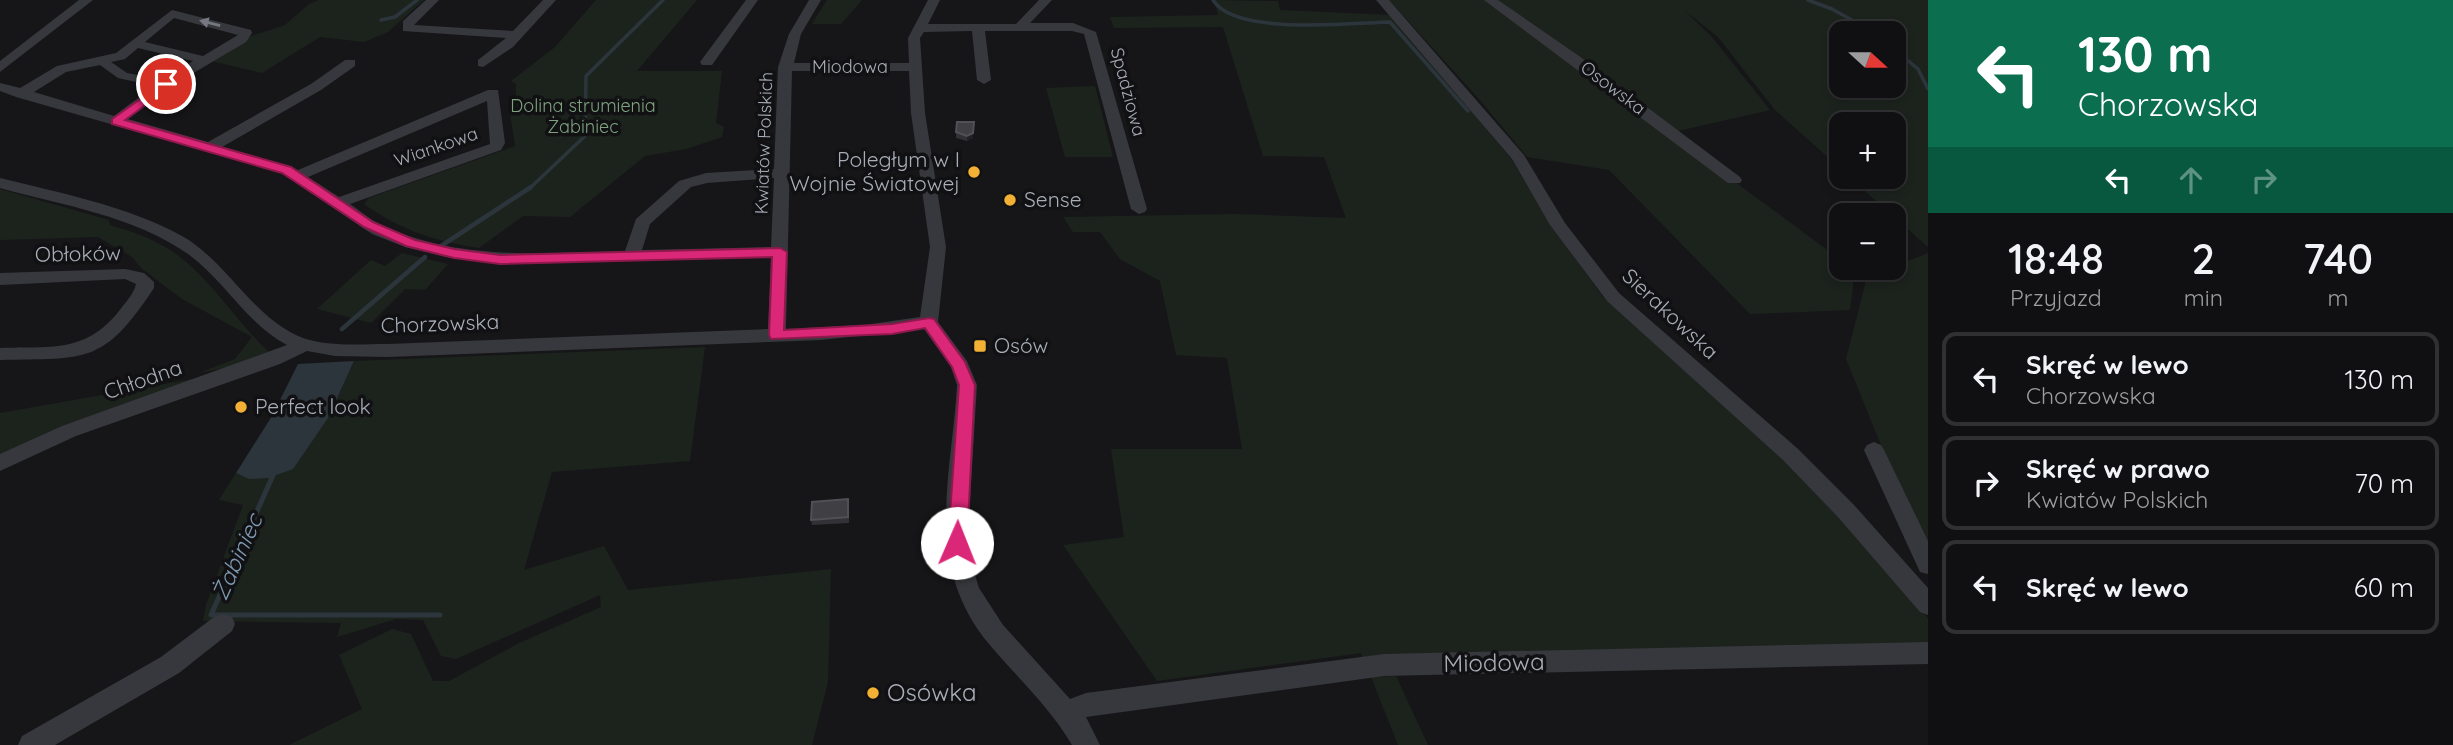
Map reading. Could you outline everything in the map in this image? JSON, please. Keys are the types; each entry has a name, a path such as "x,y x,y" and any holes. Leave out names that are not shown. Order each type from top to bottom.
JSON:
{"street":[{"path":"0,68 87,0"},
{"path":"433,0 407,24 407,28 517,35"},
{"path":"483,63 517,35 550,0"},
{"path":"707,62 752,0"},
{"name":"Kwiatów Polskich","path":"777,335 785,67 795,34 815,0"},
{"name":"Miodowa","path":"929,323 938,247 918,113 914,37 934,0"},
{"path":"1019,28 1046,0"},
{"name":"Sierakowska","path":"1382,0 1496,128 1519,159 1558,225 1613,297 1790,454 1846,511 1926,601"},
{"name":"Osowska","path":"1490,0 1574,59 1734,180"},
{"path":"22,94 57,71 124,54 172,14 246,34 166,84 116,121"},
{"name":"Spadziowa","path":"918,28 1073,27 1087,30 1092,35 1139,209"},
{"path":"978,28 984,80"},
{"path":"136,44 204,60"},
{"path":"104,61 115,72 166,84"},
{"path":"209,148 316,87 351,63"},
{"name":"Miodowa","path":"785,67 915,67"},
{"path":"0,87 279,167 298,176 359,219 391,236 454,254 513,259 780,252"},
{"name":"Wiankowa","path":"298,176 499,90 496,146 338,203"},
{"path":"632,256 642,222 685,184 706,178 781,173"},
{"name":"Chorzowska","path":"0,183 134,222 173,239 209,265 268,325 304,345 332,349 368,349 777,335 892,329 929,323"},
{"name":"Obłoków","path":"0,279 125,274 138,277 145,282 145,288 111,331 96,343 74,351 0,354"},
{"path":"929,323 960,366 967,385 957,537 961,568 968,590 983,618 1065,713 1087,745"},
{"name":"Chłodna","path":"0,463 69,431 273,359 304,345"},
{"path":"1874,450 1928,565"},
{"path":"31,745 170,665 223,624"},
{"name":"Miodowa","path":"1065,713 1086,705 1384,666 1928,653"}],"green space":[{"path":"319,0 424,0 388,32 364,42 320,37 262,73 211,61 251,36 285,25 309,4"},
{"name":"Dolina strumienia Żabiniec","path":"596,0 697,0 637,71 722,71 716,123 724,127 722,137 686,149 645,156 570,217 523,216 479,248 419,233 391,221 364,204 369,198 515,146 509,107 516,100 516,84 511,81 555,47"},
{"path":"827,0 862,0 841,24 812,24"},
{"path":"1214,0 1278,1 1280,10 1391,15 1512,160 1552,227 1603,297 1768,445 1837,512 1928,618 1928,647 1362,658 1361,653 1157,681 1063,545 1124,537 1111,449 1242,449 1227,358 1176,355 1160,281 1120,259 1100,232 1073,232 1063,217 1236,214 1346,218 1324,157 1263,156 1223,27 1114,28 1110,17 1218,15"},
{"path":"1389,0 1488,0 1829,251 1829,280 1854,280 1850,310 1750,314 1609,170 1527,157 1479,99"},
{"path":"1493,0 1928,0 1928,247 1906,228 1906,203 1878,203 1863,189 1906,189 1906,112 1829,112 1829,158 1775,110 1718,37 1684,10 1711,36 1770,110 1674,132"},
{"path":"1095,86 1113,157 1065,157 1046,88"},
{"path":"0,189 109,220 110,225 164,246 204,279 270,353 249,363 199,373 235,359 252,337 182,299 141,268 132,257 98,237 0,240"},
{"path":"402,253 448,264 425,290 405,289 371,323 317,309 371,260 385,266"},
{"path":"1928,253 1928,542 1888,462 1846,359 1866,280 1906,280 1906,262"},
{"path":"705,347 690,461 552,472 524,570 604,546 628,590 831,569 828,682 812,745 289,745 362,709 339,655 392,629 411,634 433,681 449,681 519,643 601,607 600,595 456,659 441,656 423,620 396,619 337,637 341,623 203,621 206,605 243,505 219,500 236,473 249,479 328,418 354,361"},
{"path":"215,375 0,460 0,413"},
{"path":"1396,676 1428,745 1398,745 1371,677"}],"shaded area":[{"path":"354,361 328,418 293,469 268,478 249,479 236,473 272,416 298,364"}],"building":[{"path":"957,122 974,122 973,133 967,136 956,132"},
{"path":"848,499 848,517 811,520 812,502"}],"waterway":[{"path":"381,20 395,17 417,0"},
{"name":"Żabiniec","path":"529,189 585,136 586,76 663,0"},
{"path":"1213,0 1225,11 1244,19 1268,23 1322,25 1390,22 1468,111"},
{"name":"Osówka","path":"1808,0 1854,21"},
{"name":"Osówka","path":"1906,59 1918,69 1928,89"},
{"name":"Żabiniec","path":"441,246 531,187"},
{"name":"Żabiniec","path":"342,329 425,257"},
{"name":"Żabiniec","path":"274,473 211,615 440,615"}],"place":[{"name":"Poległym w I Wojnie Światowej","path":"974,172"},
{"name":"Sense","path":"1010,200"},
{"name":"Osów","path":"980,346"},
{"name":"Perfect look","path":"241,407"},
{"name":"Osówka","path":"873,693"}],"route":[{"path":"166,84 116,121 287,170 304,179 368,225 411,243 454,254 500,259 780,252 777,335 892,329 929,323 960,366 967,385 957,543"}]}
